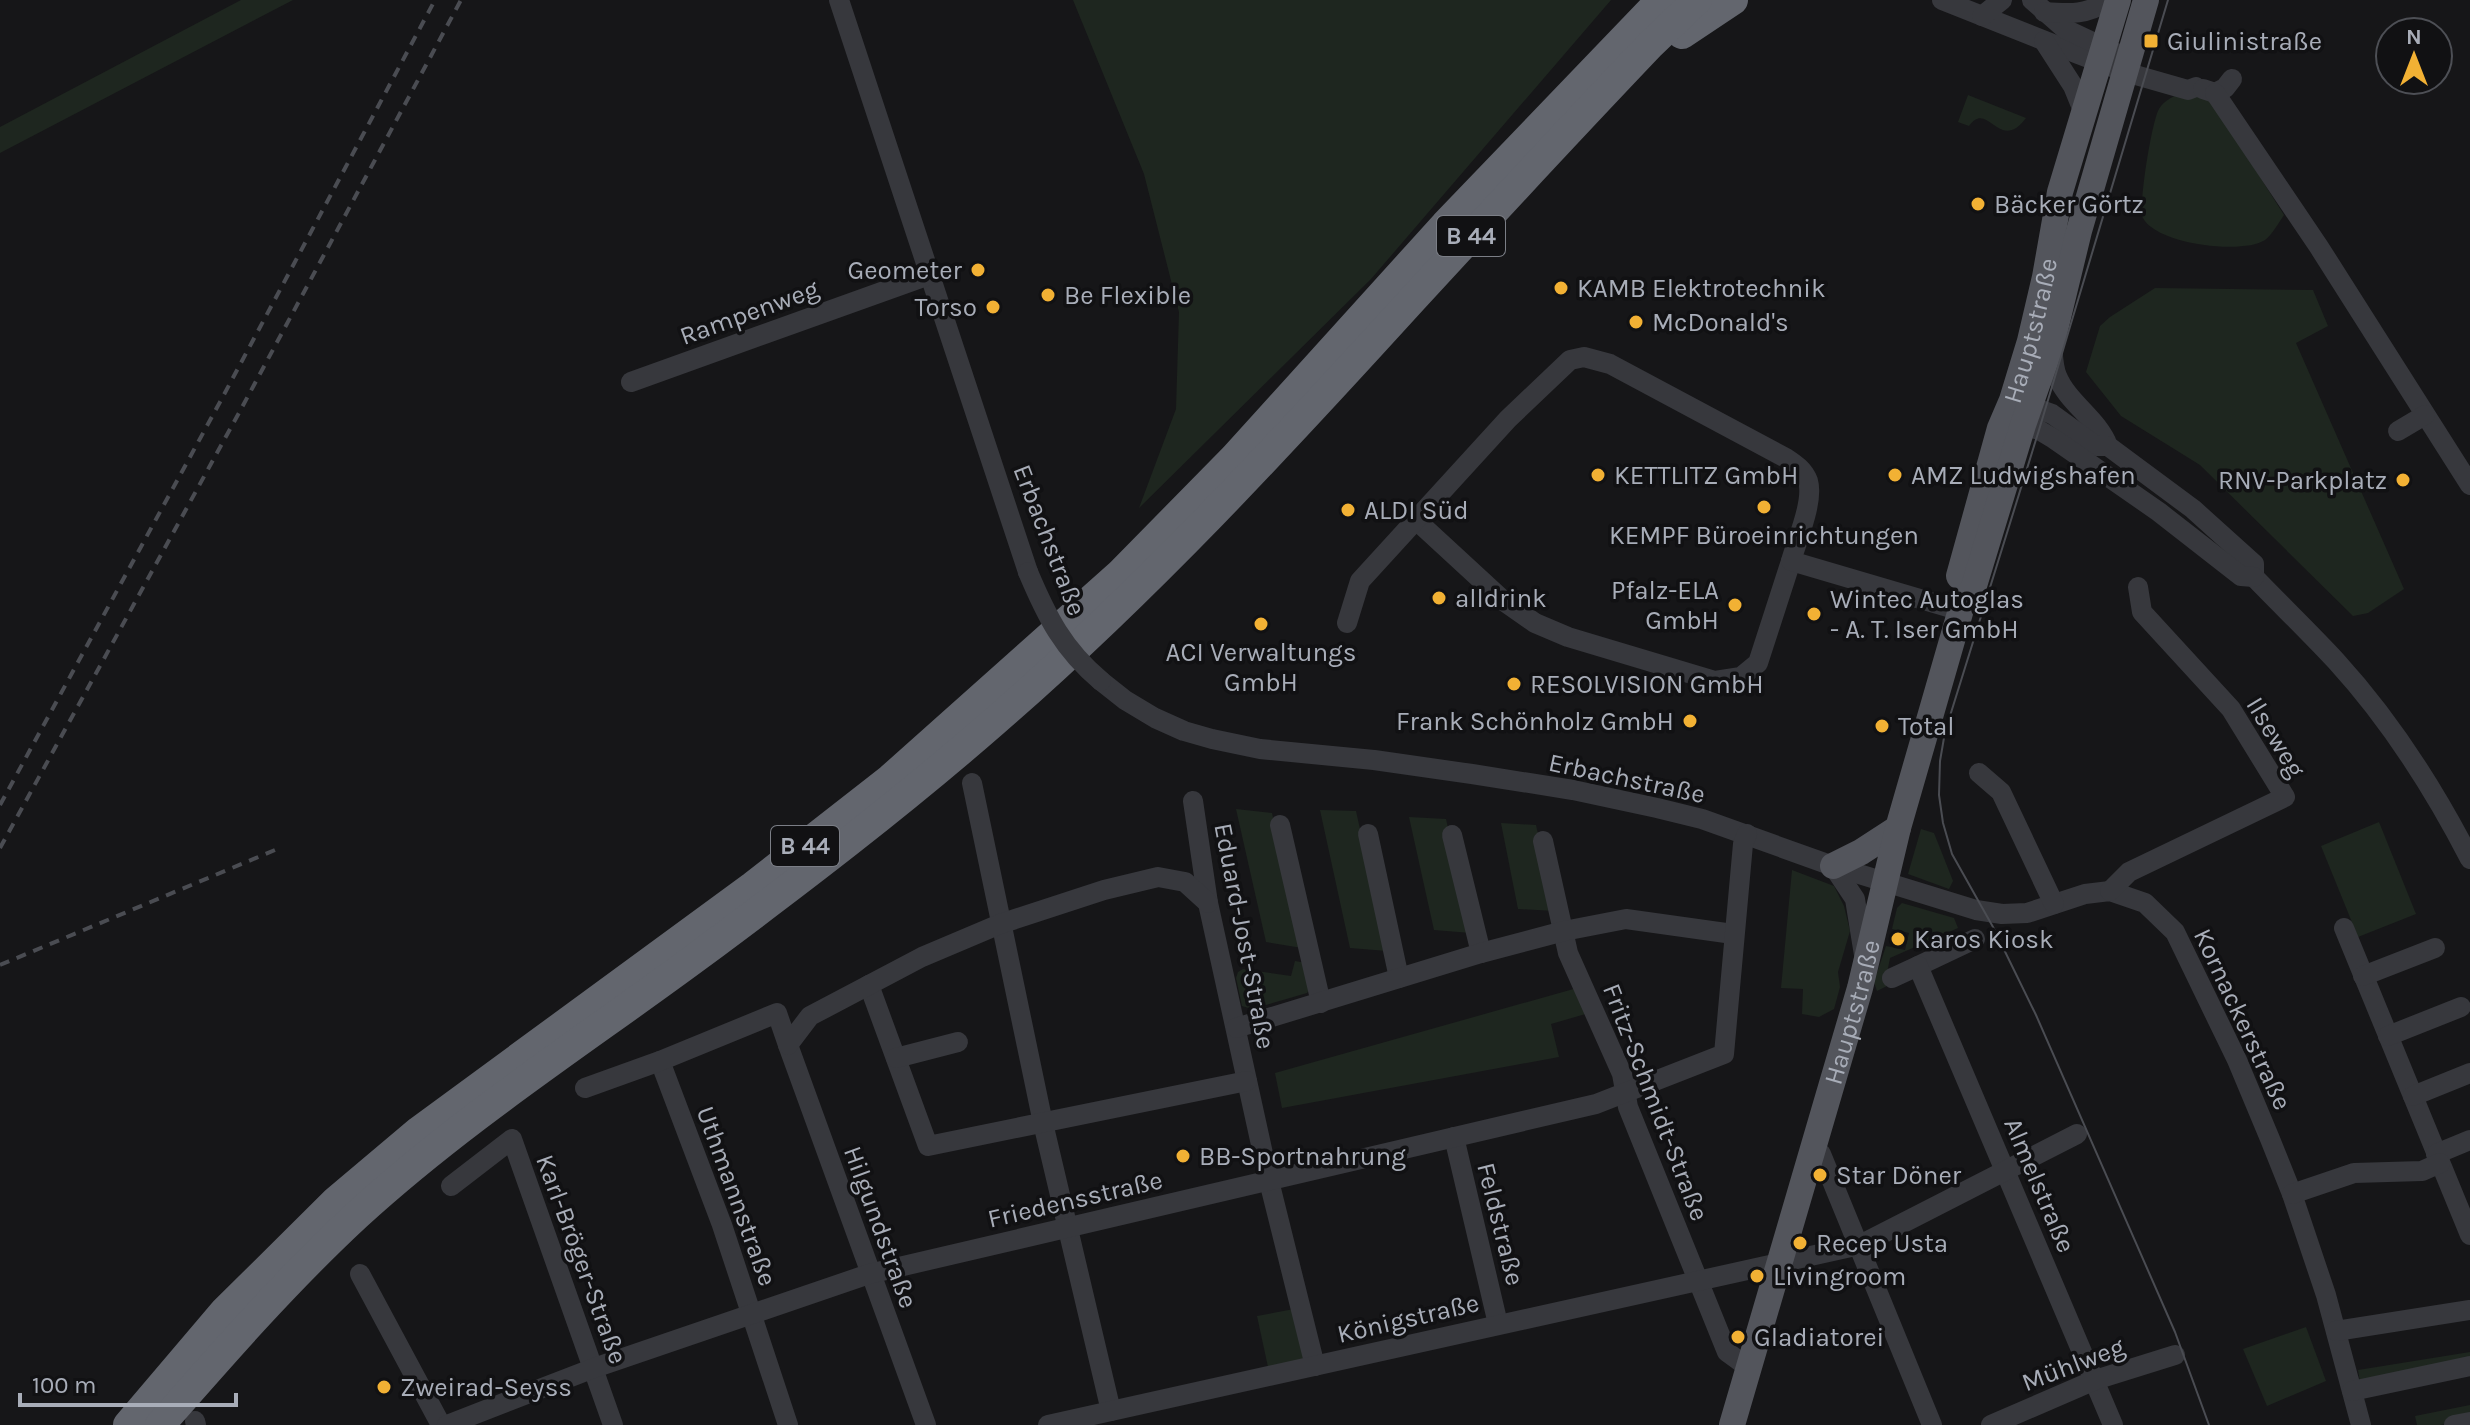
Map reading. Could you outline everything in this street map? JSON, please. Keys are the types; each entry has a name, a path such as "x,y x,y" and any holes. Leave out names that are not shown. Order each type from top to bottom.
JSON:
{"highway":[{"path":"1632,0 1584,55 1595,84 1666,48 1694,24 1733,0"},
{"name":"B 44","path":"160,1425 243,1329 356,1217 439,1146 907,796 1115,613 1270,454 1595,84 1661,0"},
{"name":"B 44","path":"128,1425 224,1312 336,1201 419,1131 753,886 890,779 1100,592 1234,458 1445,225 1595,84 1697,0"}],"main road":[{"name":"Hauptstraße","path":"1732,1425 1865,964 1898,828 1962,605 1973,589 1983,555 2022,410 2060,192 2118,0"},
{"name":"Hauptstraße","path":"1962,605 1959,577 2000,428 2022,410 2052,342 2079,231 2146,0"},
{"path":"1833,866 1898,828"}],"street":[{"name":"Erbachstraße","path":"839,0 1028,572 1047,615 1064,643 1101,681 1155,718 1184,731 1235,745 1374,760 1573,790 1687,815 1884,882"},
{"path":"1942,0 2044,41 2102,55 2127,66 2191,79 2206,90 2319,247 2470,485"},
{"path":"1982,16 2002,0"},
{"path":"2038,6 2070,14 2088,12 2110,0"},
{"path":"2038,6 2102,55"},
{"path":"2044,41 2073,86 2084,113"},
{"path":"2206,90 2225,88 2232,79"},
{"name":"Rampenweg","path":"631,382 929,275"},
{"path":"2052,342 2056,374 2075,404 2104,434 2108,446 2193,509 2254,564 2254,577"},
{"path":"1347,623 1360,581 1508,419 1570,360 1584,357 1610,364 1786,458 1800,468 1807,480 1809,496 1758,663 1741,677 1715,681 1568,637 1535,623 1505,602 1416,520"},
{"path":"2022,410 2061,420 2096,446 2108,446"},
{"path":"2022,410 2039,430 2159,512 2241,576 2254,577 2337,662 2377,712 2414,764 2470,859"},
{"path":"2398,431 2425,415"},
{"path":"1791,561 1962,605"},
{"name":"Ilseweg","path":"2110,891 2129,872 2285,797 2231,709 2142,612 2138,587"},
{"path":"1979,773 2001,792 2054,904"},
{"path":"972,783 1043,1123 1111,1411"},
{"name":"Eduard-Jost-Straße","path":"1193,801 1208,903 1269,1181 1315,1366"},
{"path":"1280,825 1321,1003"},
{"path":"1368,834 1399,978"},
{"path":"1236,1028 1481,953 1564,931 1626,919 1733,934 1743,844 1747,834"},
{"path":"1452,835 1481,953"},
{"name":"Fritz-Schmidt-Straße","path":"1543,841 1568,953 1622,1074 1628,1107 1727,1352 1749,1368"},
{"path":"1833,866 1855,899 1865,964"},
{"path":"788,1045 810,1016 922,957 1000,924 1104,890 1158,877 1185,882 1208,903"},
{"path":"1884,882 1985,912 2027,913 2085,894 2110,891"},
{"name":"Kornackerstraße","path":"2110,891 2145,903 2175,932 2237,1060 2292,1194 2336,1331 2361,1425"},
{"path":"2344,928 2438,1158 2466,1213 2470,1235"},
{"name":"Friedensstraße","path":"447,1425 594,1368 869,1274 1596,1104 1626,1094 1724,1054 1733,934"},
{"path":"1892,978 1975,939"},
{"path":"2363,976 2435,948"},
{"name":"Almelstraße","path":"1918,966 2113,1425"},
{"path":"869,985 896,1058 958,1042"},
{"path":"2388,1036 2461,1007"},
{"name":"Hilgundstraße","path":"660,1061 777,1013 926,1425"},
{"name":"Eduard-Jost-Straße","path":"896,1058 928,1146 1247,1081"},
{"path":"585,1088 660,1061"},
{"name":"Uthmannstraße","path":"660,1061 722,1225 788,1425"},
{"path":"2413,1096 2470,1073"},
{"name":"Königstraße","path":"1048,1425 1860,1245 2077,1134"},
{"name":"Feldstraße","path":"1454,1137 1498,1324"},
{"name":"Karl-Bröger-Straße","path":"451,1186 512,1139 613,1425"},
{"path":"2292,1194 2354,1173 2422,1171 2470,1140"},
{"path":"1812,1150 1821,1154 1932,1425"},
{"path":"360,1274 441,1425"},
{"path":"2336,1331 2470,1310"},
{"name":"Mühlweg","path":"1991,1425 2095,1380 2175,1355"},
{"path":"2352,1391 2470,1366"},
{"path":"2454,1425 2470,1422"}],"shaded area":[{"path":"241,0 293,0 0,153 0,127"},
{"path":"1073,0 1611,0 1371,279 1139,508 1176,409 1179,312 1144,174"},
{"path":"2196,88 2206,92 2284,215 2265,240 2238,247 2200,244 2164,235 2143,218 2146,164 2156,116 2162,105 2171,98"},
{"path":"1968,95 2026,118 2017,128 2008,131 1982,118 1969,126 1958,122"},
{"path":"2155,288 2313,290 2328,326 2296,343 2404,589 2368,613 2353,616 2200,465 2121,416 2086,372 2100,326"},
{"path":"1236,809 1272,813 1302,948 1266,942"},
{"path":"1320,810 1356,811 1387,951 1350,948"},
{"path":"1409,817 1446,819 1471,933 1434,930"},
{"path":"2379,822 2416,914 2358,937 2321,846"},
{"path":"1501,823 1536,825 1555,911 1518,909"},
{"path":"1921,829 1934,833 1953,881 1949,889 1908,874"},
{"path":"1792,870 1834,886 1844,906 1850,931 1838,972 1840,987 1834,1009 1819,1017 1802,1014 1803,989 1781,988"},
{"path":"1902,903 1954,918 1958,928 1890,958 1887,986 1877,991 1874,982 1886,946 1905,950 1909,933 1892,929 1897,908"},
{"path":"1295,961 1306,963 1311,987 1307,993 1252,1009 1242,1006 1236,978 1238,972 1243,969 1291,976"},
{"path":"1577,988 1589,1013 1551,1024 1559,1057 1282,1108 1275,1073"},
{"path":"1294,1309 1305,1359 1268,1367 1257,1316"},
{"path":"2306,1327 2326,1381 2267,1406 2243,1349"},
{"path":"2470,1352 2470,1361 2360,1382 2358,1370"},
{"path":"2470,1405 2470,1419 2440,1425 2417,1425 2415,1416"}],"tram line":[{"path":"2168,0 1945,732 1939,795 1952,854 1993,927 2036,1015 2175,1332 2209,1425"}],"railway":[{"path":"0,805 435,0"},
{"path":"0,848 461,0"},
{"path":"0,965 275,850"}],"place":[{"name":"Giulinistraße","path":"2151,41"},
{"name":"Bäcker Görtz","path":"1978,204"},
{"name":"Geometer","path":"978,270"},
{"name":"KAMB Elektrotechnik","path":"1561,288"},
{"name":"Be Flexible","path":"1048,295"},
{"name":"Torso","path":"993,307"},
{"name":"McDonald's","path":"1636,322"},
{"name":"KETTLITZ GmbH","path":"1598,475"},
{"name":"AMZ Ludwigshafen","path":"1895,475"},
{"name":"RNV-Parkplatz","path":"2403,480"},
{"name":"KEMPF Büroeinrichtungen","path":"1764,507"},
{"name":"ALDI Süd","path":"1348,510"},
{"name":"alldrink","path":"1439,598"},
{"name":"Pfalz-ELA GmbH","path":"1735,605"},
{"name":"Wintec Autoglas - A. T. Iser GmbH","path":"1814,614"},
{"name":"ACI Verwaltungs GmbH","path":"1261,624"},
{"name":"RESOLVISION GmbH","path":"1514,684"},
{"name":"Frank Schönholz GmbH","path":"1690,721"},
{"name":"Total","path":"1882,726"},
{"name":"Karos Kiosk","path":"1898,939"},
{"name":"BB-Sportnahrung","path":"1183,1156"},
{"name":"Star Döner","path":"1820,1175"},
{"name":"Recep Usta","path":"1800,1243"},
{"name":"Livingroom","path":"1757,1276"},
{"name":"Gladiatorei","path":"1738,1337"},
{"name":"Zweirad-Seyss","path":"384,1387"}]}
